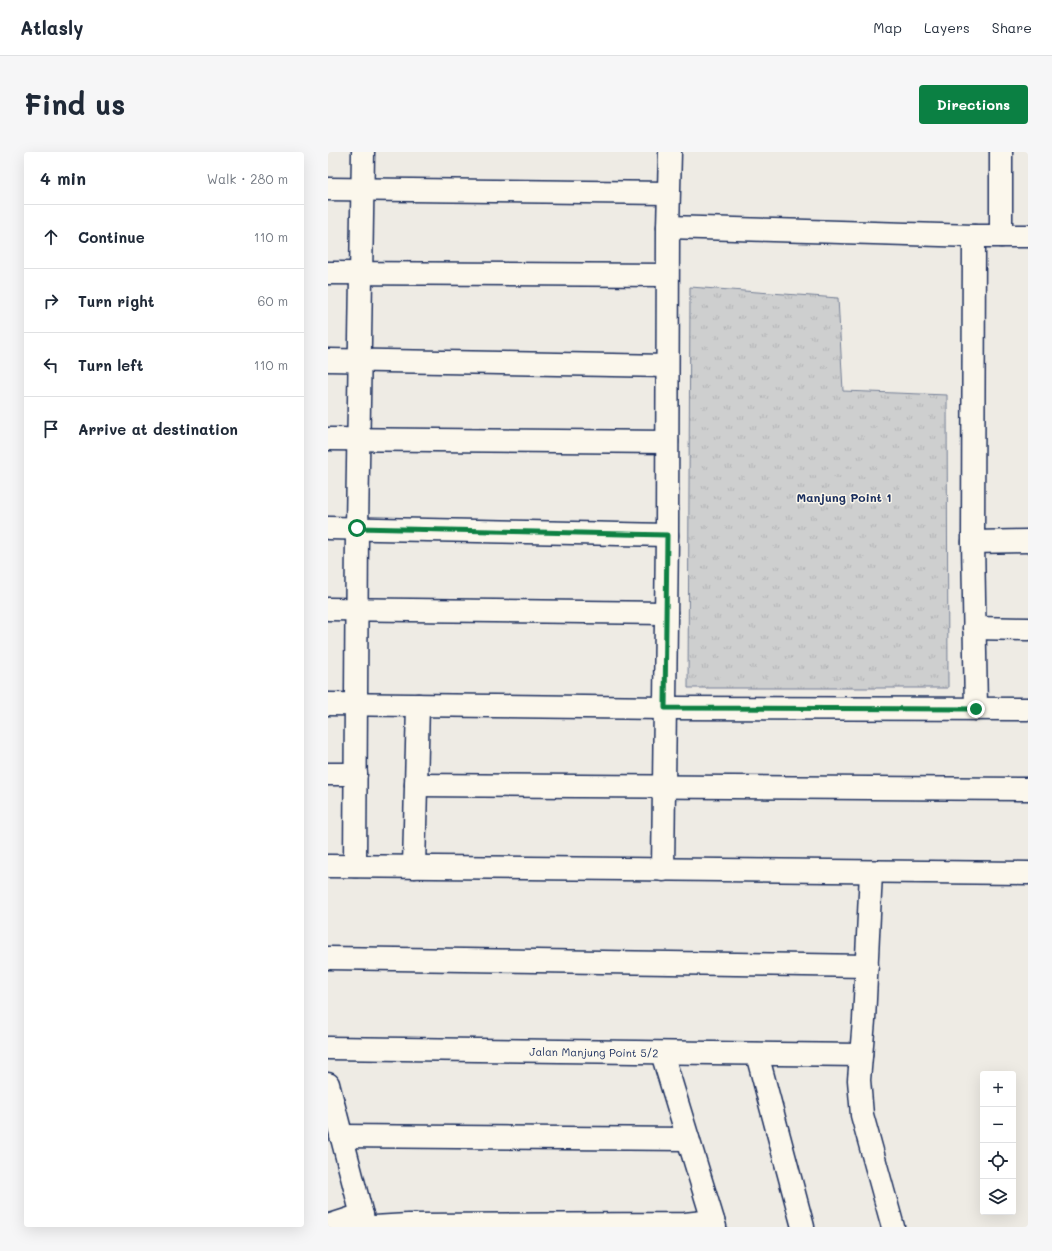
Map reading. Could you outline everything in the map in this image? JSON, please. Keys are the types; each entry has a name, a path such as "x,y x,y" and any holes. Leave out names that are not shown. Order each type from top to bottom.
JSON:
{"street":[{"path":"355,866 357,528 363,152"},
{"path":"663,870 667,535 668,193 670,152"},
{"path":"1001,152 1001,236"},
{"path":"328,188 668,193"},
{"path":"668,227 974,236 1028,236"},
{"path":"974,236 973,542 976,709"},
{"path":"328,273 668,275"},
{"path":"328,360 667,366"},
{"path":"328,439 667,442"},
{"path":"328,528 667,535"},
{"path":"973,542 1028,541"},
{"path":"328,609 666,613"},
{"path":"974,628 1028,629"},
{"path":"328,704 665,708 1028,709"},
{"path":"414,867 418,705"},
{"path":"328,774 356,774"},
{"path":"416,785 1028,789"},
{"path":"328,866 1028,873"},
{"path":"872,872 864,1020 859,1080 862,1115 893,1227"},
{"path":"328,958 867,966"},
{"name":"Jalan Manjung Point 5/2","path":"328,1048 861,1055"},
{"path":"328,1226 367,1223 408,1225 714,1224 662,1053"},
{"path":"757,1054 803,1227"},
{"path":"328,1084 341,1136 367,1223"},
{"path":"341,1136 688,1139"}],"green space":[{"path":"690,287 838,298 843,391 947,395 948,688 688,688"}],"district":[{"name":"Manjung Point 1","path":"844,497"}],"route":[{"path":"357,528 667,535 665,708 976,709"}]}
